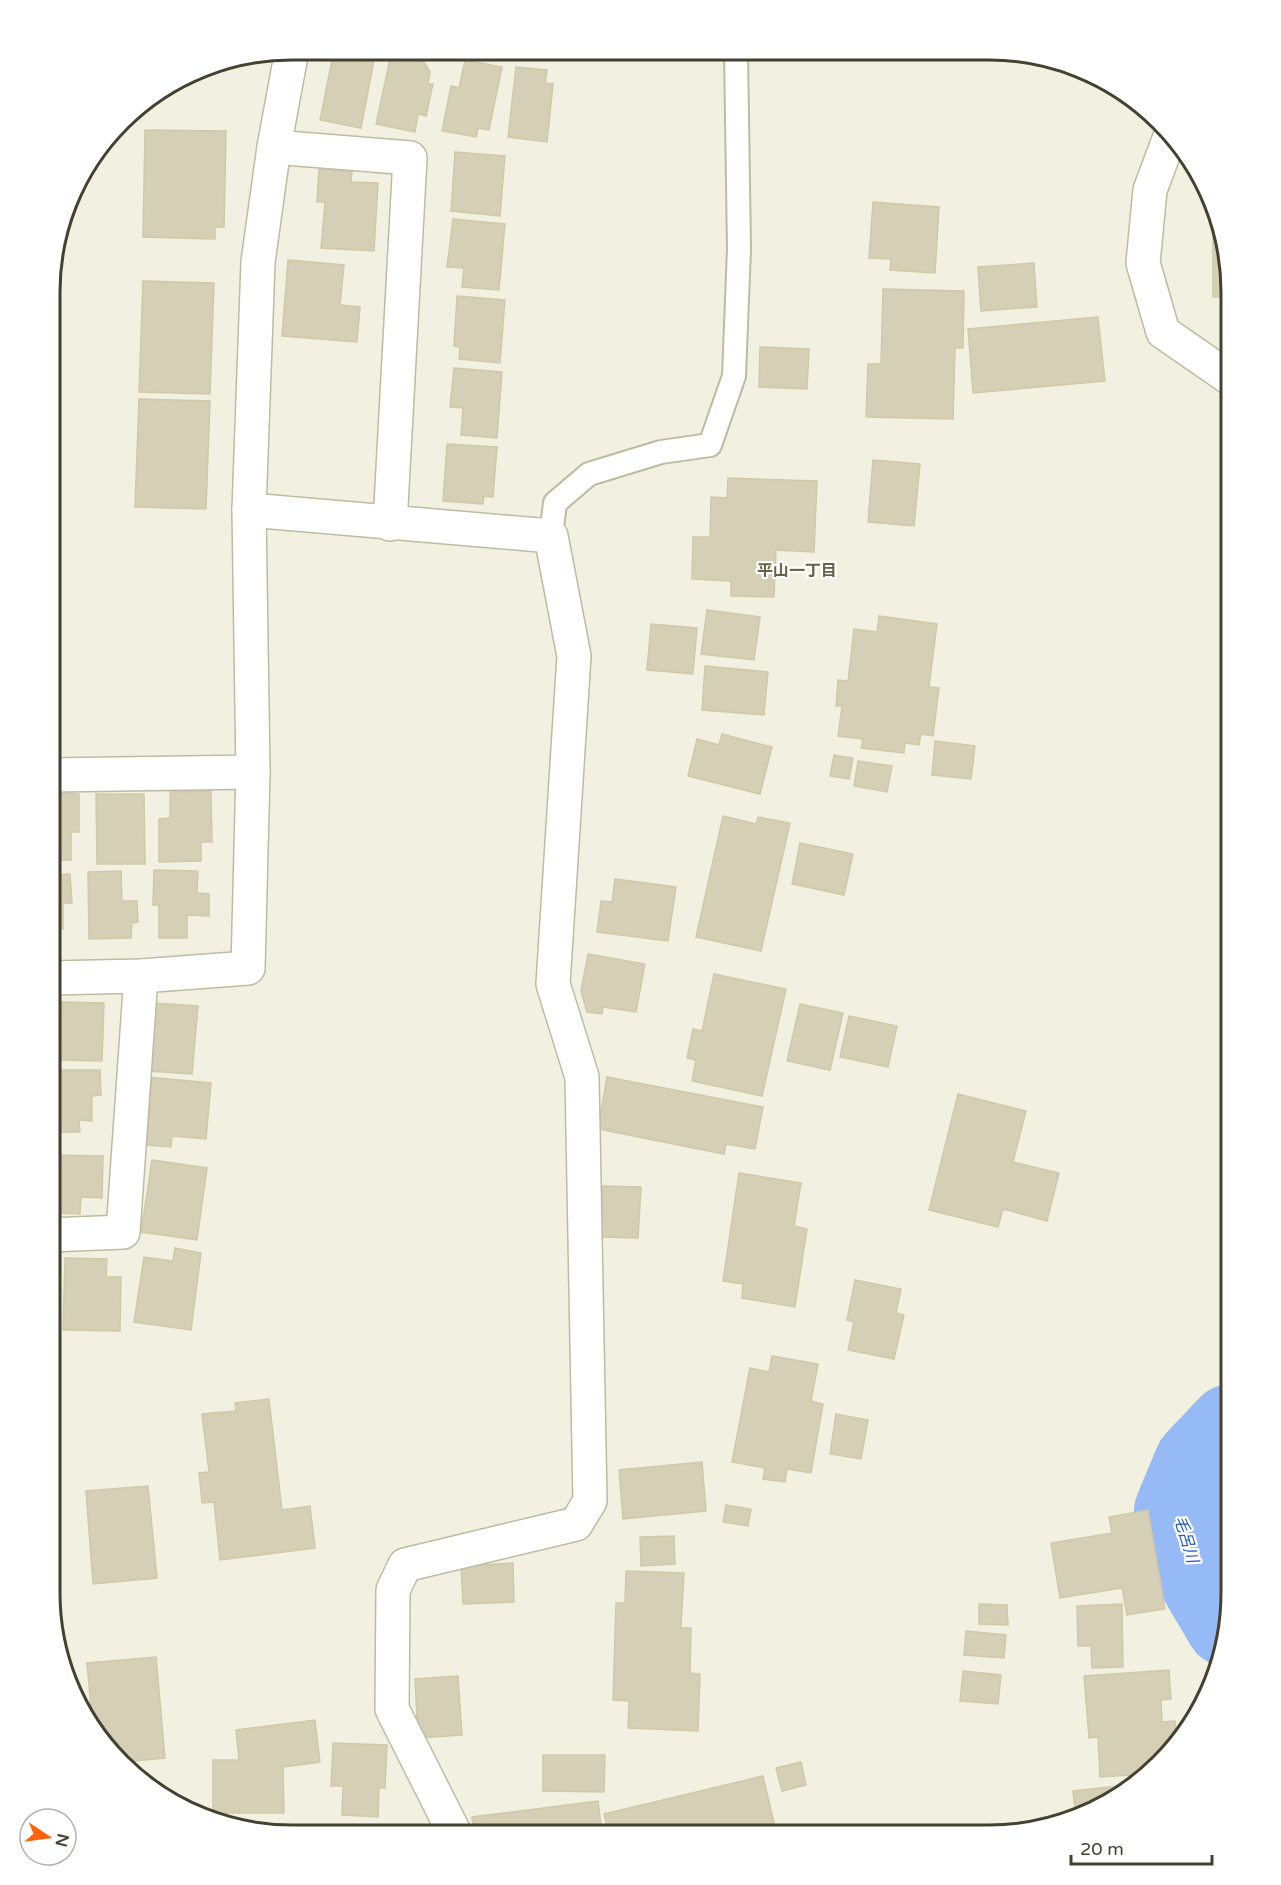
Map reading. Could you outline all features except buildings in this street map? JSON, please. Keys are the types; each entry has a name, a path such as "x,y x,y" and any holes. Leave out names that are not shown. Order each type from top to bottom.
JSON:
{"street":[{"path":"60,978 141,976 248,968 252,772 249,510 258,262 274,147 290,60"},
{"path":"1167,144 1150,190 1143,263 1163,332 1221,372"},
{"path":"274,147 410,158 390,524"},
{"path":"249,510 390,524 551,536 574,656 553,984 582,1077 590,1502 576,1524 405,1565 393,1590 392,1709 450,1825"},
{"path":"60,775 252,772"},
{"path":"60,1235 123,1232 141,976"}],"lane":[{"path":"551,536 555,503 589,474 661,452 710,445 734,376 739,249 736,60"}],"waterway":[{"name":"毛呂川","path":"1221,1438 1197,1463 1177,1511 1195,1568 1221,1611"}],"district":[{"name":"平山一丁目","path":"797,570"}]}
